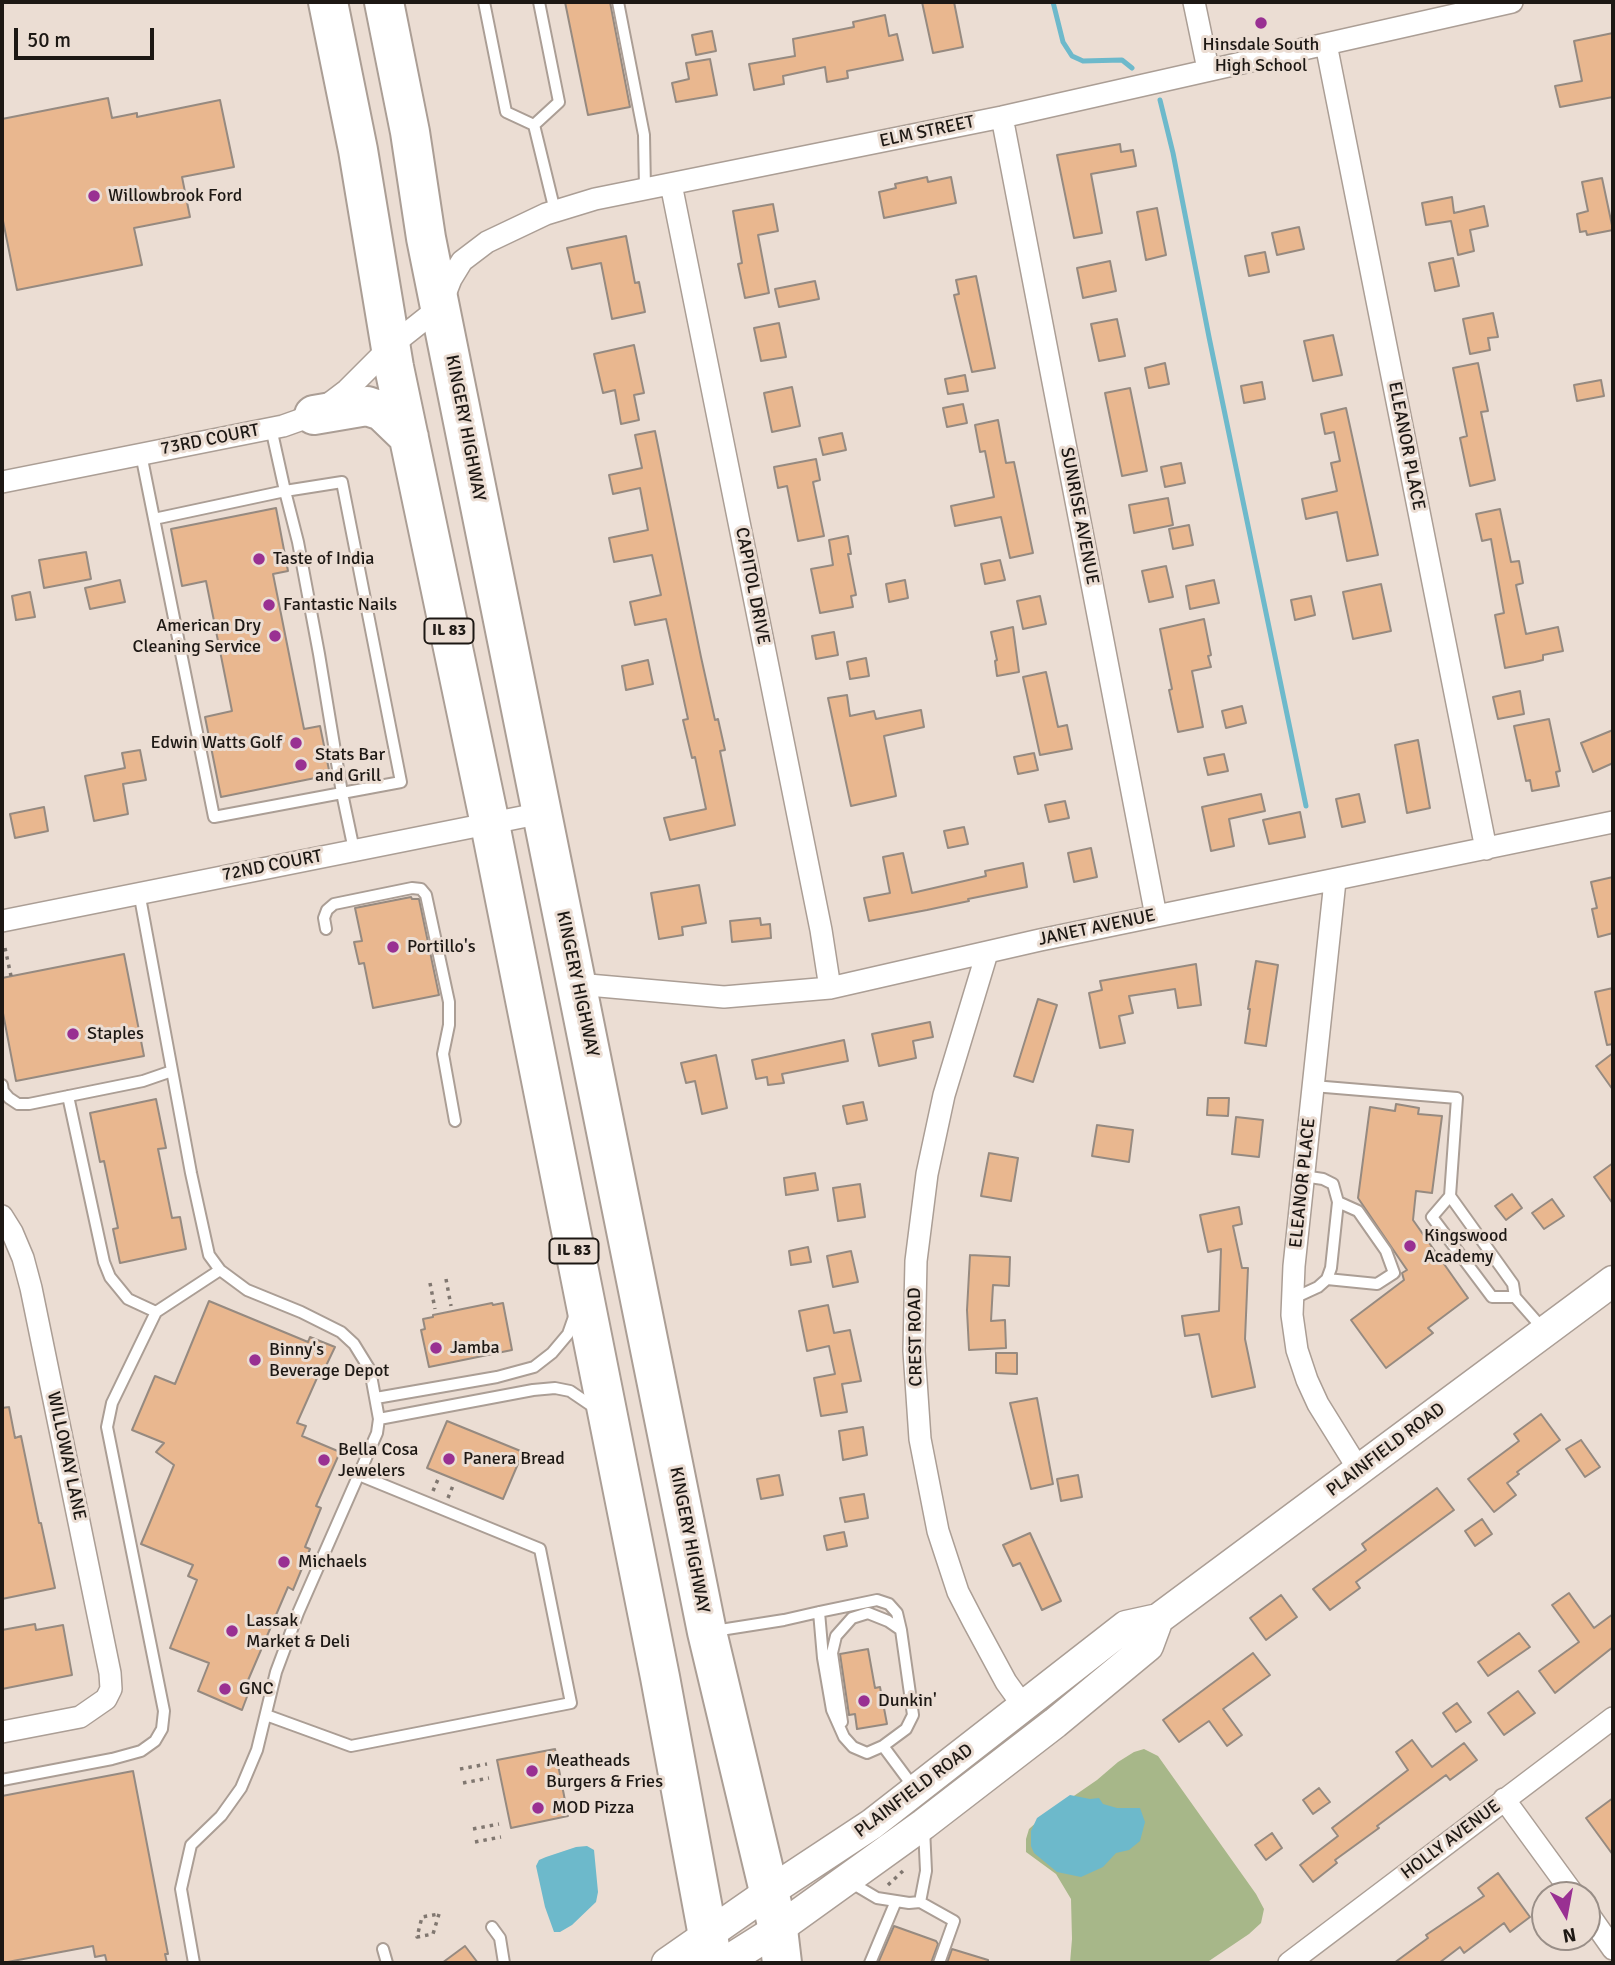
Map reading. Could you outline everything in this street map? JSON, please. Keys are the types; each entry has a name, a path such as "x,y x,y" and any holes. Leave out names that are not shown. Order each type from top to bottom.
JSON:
{"highway":[{"name":"IL 83","path":"328,2 358,150 393,345 394,367 490,824 715,1954"},
{"name":"KINGERY HIGHWAY","path":"384,2 410,132 426,238 707,1632 780,1946"},
{"path":"314,415 367,406 382,411 409,438"}],"main road":[{"name":"PLAINFIELD ROAD","path":"715,1954 769,1892 872,1824 1126,1626 1158,1619 1613,1281"},
{"name":"PLAINFIELD ROAD","path":"667,1963 780,1946 847,1880 1055,1723 1148,1646 1158,1619"}],"street":[{"path":"1195,2 1208,69"},
{"name":"ELM STREET","path":"393,345 440,307 451,279 462,261 487,242 555,211 595,199 1002,117 1512,2"},
{"name":"ELEANOR PLACE","path":"1326,44 1486,849"},
{"name":"SUNRISE AVENUE","path":"1002,117 1156,916"},
{"name":"CAPITOL DRIVE","path":"671,184 821,930 830,988"},
{"name":"73RD COURT","path":"2,482 271,428 314,415 355,383 393,345"},
{"name":"72ND COURT","path":"2,921 542,813"},
{"name":"JANET AVENUE","path":"577,984 724,996 830,988 1156,916 1613,822"},
{"name":"ELEANOR PLACE","path":"1335,881 1292,1299 1297,1350 1307,1380 1318,1404 1359,1470"},
{"name":"CREST ROAD","path":"987,953 944,1095 927,1174 916,1261 914,1351 920,1439 937,1531 963,1601 1006,1682 1024,1707"},
{"name":"WILLOWAY LANE","path":"2,1216 23,1258 31,1288 110,1673 111,1689 106,1699 80,1717 2,1732"},
{"name":"HOLLY AVENUE","path":"1290,1963 1613,1718"},
{"path":"1504,1799 1564,1881"},
{"path":"1601,1932 1613,1949"}],"lane":[{"path":"484,2 506,112 534,125"},
{"path":"534,125 559,102 539,2"},
{"path":"618,2 644,135 645,189"},
{"path":"534,125 555,211"},
{"path":"271,428 298,542 354,850"},
{"path":"141,454 154,519 214,817 401,782 342,482 285,491 154,519"},
{"path":"326,929 324,918 327,910 334,904 412,888 421,889 426,895 449,1003 449,1025 443,1054 455,1121"},
{"path":"139,892 209,1255 219,1270 247,1290 301,1312 344,1335 362,1354 370,1370 379,1419 377,1433 298,1614 276,1672 257,1750 241,1788 221,1816 191,1845 181,1889 194,1963"},
{"path":"2,1085 9,1098 18,1104 143,1081 172,1071"},
{"path":"1313,1086 1457,1098 1450,1196 1432,1217 1492,1297 1515,1297"},
{"path":"68,1096 104,1262 114,1283 128,1299 156,1312"},
{"path":"1292,1299 1318,1287 1327,1279 1331,1268 1338,1202 1333,1184 1323,1179 1303,1176"},
{"path":"1450,1196 1513,1284 1515,1297 1545,1332"},
{"path":"1327,1279 1377,1284 1394,1273 1386,1251 1358,1210 1338,1202"},
{"path":"2,1780 141,1751 155,1741 162,1729 164,1711 107,1427 112,1403 156,1312 219,1270"},
{"path":"376,1398 497,1377 534,1367 552,1353 568,1334 583,1296"},
{"path":"379,1419 555,1388 570,1391 607,1416"},
{"path":"266,1715 341,1744 360,1746 571,1703 540,1549 359,1475"},
{"path":"707,1632 784,1620 818,1612 877,1600 889,1604 897,1613 901,1630 912,1715 906,1729 883,1746 867,1753 853,1748 844,1737 832,1710 818,1612"},
{"path":"844,1737 832,1653 836,1636 852,1618 868,1612 901,1630"},
{"path":"883,1746 916,1790"},
{"path":"920,1902 926,1871 924,1824"},
{"path":"847,1880 877,1898 920,1902 954,1921 939,1963"},
{"path":"870,1963 897,1901"},
{"path":"492,1927 500,1938 504,1963"},
{"path":"383,1949 387,1963"}],"path":[{"path":"5,948 11,976"},
{"path":"446,1279 451,1306"},
{"path":"430,1283 435,1309"},
{"path":"460,1769 487,1764"},
{"path":"463,1783 489,1778"},
{"path":"473,1829 499,1824"},
{"path":"475,1842 501,1837"},
{"path":"884,1889 909,1866"},
{"path":"439,1914 436,1924 433,1934 416,1937 422,1917 439,1914"}],"green space":[{"path":"1144,1749 1158,1756 1256,1894 1264,1909 1261,1923 1206,1963 1070,1963 1071,1899 1056,1874 1026,1852 1029,1829 1118,1762"}],"water":[{"path":"1070,1795 1099,1798 1103,1804 1117,1808 1140,1808 1145,1822 1140,1841 1129,1850 1116,1853 1103,1867 1081,1877 1057,1872 1034,1853 1031,1831 1037,1818"},
{"path":"587,1846 594,1850 598,1892 596,1902 572,1925 560,1932 554,1932 545,1907 536,1866 539,1860 546,1857"}],"building":[{"path":"565,2 610,2 630,107 588,115"},
{"path":"922,2 954,2 963,47 933,53"},
{"path":"885,15 889,36 897,34 903,60 847,71 848,78 827,82 825,67 783,76 784,84 754,90 749,64 795,56 793,39 854,27 853,22"},
{"path":"712,31 716,51 696,55 692,35"},
{"path":"1613,33 1613,97 1560,107 1555,86 1582,81 1574,41"},
{"path":"710,59 717,95 676,102 672,83 689,79 686,63"},
{"name":"Willowbrook Ford","path":"108,98 112,118 137,113 137,117 220,100 234,167 182,177 190,217 134,228 142,265 17,290 2,216 2,119"},
{"path":"1120,144 1121,152 1133,150 1136,166 1091,174 1102,233 1074,238 1057,155"},
{"path":"927,177 928,182 951,177 956,203 884,218 879,192 896,188 895,184"},
{"path":"1602,178 1613,230 1587,235 1586,231 1580,232 1577,214 1588,211 1582,182"},
{"path":"1452,197 1454,213 1484,206 1488,226 1470,230 1474,251 1458,255 1451,221 1426,225 1422,203"},
{"path":"773,204 778,231 758,235 769,293 745,298 738,264 742,263 733,211"},
{"path":"1157,208 1166,255 1146,260 1137,212"},
{"path":"1299,227 1304,249 1277,255 1272,233"},
{"path":"626,236 635,283 639,282 645,312 612,319 601,263 572,269 567,248"},
{"path":"1265,252 1269,272 1249,276 1245,256"},
{"path":"1453,258 1459,286 1435,291 1429,263"},
{"path":"1110,261 1116,291 1083,298 1077,268"},
{"path":"976,276 995,368 972,372 954,295 959,294 956,280"},
{"path":"815,281 819,299 779,307 775,289"},
{"path":"1493,313 1498,337 1488,338 1490,350 1470,354 1463,319"},
{"path":"1117,319 1125,356 1099,361 1091,324"},
{"path":"779,323 786,357 761,361 754,328"},
{"path":"1333,335 1342,375 1313,381 1304,341"},
{"path":"634,345 644,393 634,395 639,420 621,424 615,390 603,393 594,354"},
{"path":"1165,363 1169,384 1149,388 1145,368"},
{"path":"1478,363 1488,411 1481,412 1495,480 1470,486 1460,438 1467,436 1453,368"},
{"path":"965,375 968,391 948,394 945,379"},
{"path":"1601,380 1604,396 1577,401 1574,385"},
{"path":"1262,382 1265,399 1244,403 1241,386"},
{"path":"792,387 800,426 772,432 764,393"},
{"path":"1130,388 1147,471 1122,476 1105,393"},
{"path":"963,404 967,423 947,427 943,408"},
{"path":"1346,408 1378,555 1347,561 1337,512 1306,519 1302,499 1337,491 1331,463 1340,461 1334,432 1325,434 1321,414"},
{"path":"998,420 1006,463 1014,462 1033,553 1010,558 1001,517 955,526 951,506 994,497 985,451 980,452 975,425"},
{"path":"655,431 701,657 715,720 718,719 725,750 720,751 735,825 670,840 664,818 706,809 695,757 692,758 683,720 688,719 666,619 635,625 630,602 661,595 652,555 614,562 609,538 648,530 640,488 613,494 609,475 642,468 635,435"},
{"path":"842,433 846,450 823,455 819,438"},
{"path":"816,459 820,480 813,482 824,536 798,541 787,486 778,488 774,467"},
{"path":"1181,463 1185,483 1165,487 1161,467"},
{"path":"1168,498 1173,525 1134,533 1129,505"},
{"path":"276,508 288,571 273,574 304,729 320,726 330,775 221,797 205,717 232,711 206,581 182,586 171,529"},
{"path":"1500,509 1511,562 1519,561 1523,583 1516,585 1526,634 1558,627 1563,651 1543,655 1543,660 1505,668 1495,615 1504,613 1491,539 1482,541 1476,514"},
{"path":"1189,525 1193,545 1173,549 1169,529"},
{"path":"848,536 851,554 848,554 856,595 851,596 853,607 820,613 811,569 833,565 829,540"},
{"path":"86,552 91,579 44,588 39,560"},
{"path":"1000,560 1005,580 985,584 981,564"},
{"path":"1166,566 1173,597 1149,602 1142,571"},
{"path":"120,580 125,602 90,609 85,588"},
{"path":"905,580 908,598 889,602 886,584"},
{"path":"1214,580 1219,603 1190,609 1186,586"},
{"path":"1381,584 1391,631 1353,639 1343,592"},
{"path":"30,592 35,617 16,620 12,596"},
{"path":"1040,596 1046,624 1023,629 1017,601"},
{"path":"1311,596 1315,615 1295,620 1291,600"},
{"path":"1204,619 1211,667 1192,671 1203,727 1178,732 1160,629"},
{"path":"1013,627 1019,672 997,676 997,660 991,632"},
{"path":"834,632 838,655 816,659 812,636"},
{"path":"866,658 869,676 850,679 847,662"},
{"path":"648,660 653,684 626,690 622,666"},
{"path":"1046,672 1058,727 1067,725 1072,749 1040,755 1023,677"},
{"path":"1520,691 1524,714 1498,719 1493,697"},
{"path":"847,695 850,716 874,711 876,719 921,710 924,727 884,736 896,796 851,806 828,698"},
{"path":"1242,706 1246,723 1226,728 1222,711"},
{"path":"1549,719 1560,771 1556,772 1559,786 1532,791 1530,780 1526,781 1514,726"},
{"path":"1613,730 1613,763 1593,772 1581,743"},
{"path":"1418,740 1430,808 1407,813 1395,745"},
{"path":"140,750 146,780 123,784 128,814 94,821 85,776 125,768 122,753"},
{"path":"1034,753 1038,770 1018,774 1014,757"},
{"path":"1224,754 1228,771 1208,775 1204,758"},
{"path":"1261,794 1265,811 1229,819 1234,846 1211,851 1202,807"},
{"path":"1359,794 1365,822 1342,827 1336,799"},
{"path":"1065,801 1069,818 1049,822 1045,805"},
{"path":"44,807 48,831 15,838 10,814"},
{"path":"1300,812 1305,837 1269,844 1263,820"},
{"path":"964,827 968,844 948,848 944,831"},
{"path":"1091,848 1097,877 1074,882 1068,853"},
{"path":"903,853 912,893 986,876 985,871 1023,863 1027,887 869,921 864,898 890,893 883,857"},
{"path":"1613,877 1613,933 1598,937 1592,909 1597,908 1591,882"},
{"path":"699,885 706,923 682,927 683,935 659,939 651,893"},
{"name":"Portillo's","path":"411,897 419,899 439,995 373,1008 364,963 359,964 354,942 362,941 355,908"},
{"path":"760,918 761,925 770,924 771,938 732,942 730,921"},
{"name":"Staples","path":"124,954 144,1056 16,1081 2,1008 2,978"},
{"path":"1256,961 1278,965 1266,1046 1245,1043"},
{"path":"1196,964 1201,1005 1178,1008 1175,989 1129,996 1133,1013 1119,1016 1125,1043 1100,1048 1089,993 1102,990 1100,981"},
{"path":"1613,988 1613,1044 1607,1045 1595,992"},
{"path":"1038,999 1057,1005 1033,1082 1014,1076"},
{"path":"930,1022 933,1037 913,1041 916,1058 879,1066 872,1034"},
{"path":"844,1040 848,1061 782,1074 784,1083 768,1085 767,1077 756,1079 752,1060"},
{"path":"1613,1053 1613,1090 1596,1066"},
{"path":"716,1055 727,1108 702,1114 695,1081 686,1083 681,1063"},
{"path":"1208,1098 1229,1098 1228,1116 1207,1115"},
{"path":"156,1099 166,1148 158,1149 172,1218 180,1217 186,1249 120,1263 113,1229 118,1228 104,1161 100,1162 90,1113"},
{"path":"863,1102 867,1120 847,1124 843,1106"},
{"name":"Kingswood Academy","path":"1396,1104 1419,1108 1418,1114 1442,1116 1432,1193 1416,1191 1413,1220 1468,1298 1428,1328 1433,1333 1386,1368 1351,1320 1404,1280 1402,1273 1407,1270 1358,1198 1370,1107 1395,1111"},
{"path":"1236,1117 1263,1120 1259,1157 1232,1154"},
{"path":"1097,1125 1133,1130 1129,1162 1092,1156"},
{"path":"989,1153 1018,1158 1011,1201 981,1196"},
{"path":"1613,1163 1613,1204 1594,1177"},
{"path":"815,1173 818,1190 786,1195 784,1178"},
{"path":"860,1184 865,1217 838,1221 833,1188"},
{"path":"1512,1194 1522,1208 1506,1220 1495,1206"},
{"path":"1552,1199 1564,1216 1544,1229 1532,1213"},
{"path":"1239,1207 1242,1224 1233,1226 1242,1268 1248,1268 1245,1339 1255,1387 1212,1397 1199,1334 1185,1336 1182,1316 1219,1311 1221,1249 1208,1252 1200,1215"},
{"path":"808,1247 811,1262 791,1265 789,1251"},
{"path":"851,1251 858,1282 833,1287 827,1256"},
{"path":"970,1255 1010,1257 1009,1286 993,1285 991,1321 1005,1320 1006,1348 969,1350 967,1310"},
{"path":"209,1301 308,1342 310,1337 335,1347 324,1370 321,1369 297,1423 306,1426 302,1436 340,1452 316,1506 321,1508 305,1547 310,1549 293,1590 288,1587 246,1685 251,1686 242,1710 198,1691 209,1663 170,1648 197,1580 188,1576 193,1565 141,1544 174,1465 156,1452 164,1443 132,1430 155,1376 175,1384"},
{"path":"492,1303 503,1303 512,1350 429,1367 421,1330 425,1329 423,1319"},
{"path":"828,1305 834,1333 850,1330 861,1381 842,1384 847,1412 821,1416 814,1378 835,1374 829,1346 807,1351 799,1311"},
{"path":"996,1353 1017,1353 1017,1374 996,1373"},
{"path":"1037,1398 1053,1484 1031,1489 1010,1403"},
{"path":"9,1407 15,1438 21,1436 55,1588 2,1599 2,1408"},
{"path":"1541,1414 1560,1440 1517,1472 1519,1474 1507,1483 1516,1495 1494,1512 1468,1479 1519,1441 1514,1434"},
{"path":"447,1421 523,1452 503,1499 427,1468"},
{"path":"863,1427 867,1455 843,1460 839,1431"},
{"path":"1581,1440 1600,1467 1585,1477 1566,1449"},
{"path":"779,1475 783,1495 761,1499 757,1479"},
{"path":"1078,1475 1082,1497 1061,1501 1057,1479"},
{"path":"1437,1488 1454,1510 1356,1582 1360,1588 1330,1610 1313,1589 1366,1550 1362,1544"},
{"path":"864,1494 868,1518 845,1522 840,1498"},
{"path":"1482,1519 1492,1534 1475,1546 1465,1531"},
{"path":"844,1532 847,1546 827,1550 824,1536"},
{"path":"1030,1533 1061,1601 1042,1610 1020,1563 1013,1566 1003,1545"},
{"path":"1569,1593 1594,1628 1613,1614 1613,1647 1555,1693 1539,1671 1579,1642 1552,1605"},
{"path":"1281,1595 1297,1617 1266,1640 1250,1618"},
{"path":"35,1624 36,1630 63,1625 72,1675 2,1689 2,1630"},
{"path":"1519,1633 1530,1647 1488,1676 1478,1662"},
{"name":"Dunkin'","path":"868,1649 875,1688 880,1687 887,1724 857,1729 855,1714 849,1715 840,1654"},
{"path":"1253,1653 1270,1675 1223,1709 1242,1735 1227,1746 1209,1721 1179,1742 1163,1720"},
{"path":"1518,1691 1535,1713 1504,1735 1488,1713"},
{"path":"1457,1703 1471,1722 1456,1732 1443,1713"},
{"path":"1412,1740 1432,1767 1464,1743 1477,1760 1450,1780 1446,1775 1377,1826 1379,1828 1335,1860 1337,1863 1313,1882 1300,1865 1338,1836 1332,1828 1408,1770 1396,1752"},
{"path":"555,1749 568,1816 511,1828 497,1760"},
{"path":"133,1771 168,1954 165,1954 167,1963 107,1963 105,1955 95,1957 93,1946 2,1963 2,1796"},
{"path":"1319,1788 1330,1802 1313,1814 1303,1800"},
{"path":"1613,1798 1613,1855 1586,1818"},
{"path":"1272,1833 1282,1848 1266,1860 1255,1845"},
{"path":"1498,1873 1530,1917 1510,1932 1504,1923 1464,1953 1460,1947 1439,1963 1394,1963 1428,1938 1426,1935 1484,1896 1478,1888"},
{"path":"894,1926 936,1941 938,1944 931,1963 878,1963"},
{"path":"465,1946 478,1963 442,1963"},
{"path":"952,1949 988,1960 988,1963 947,1963"}],"waterway":[{"path":"1053,2 1063,42 1072,56 1083,61 1122,60 1132,68"},
{"path":"1160,100 1306,806"}],"place":[{"name":"Hinsdale South High School","path":"1261,23"},
{"name":"Willowbrook Ford","path":"94,196"},
{"name":"Taste of India","path":"259,559"},
{"name":"Fantastic Nails","path":"269,605"},
{"name":"American Dry Cleaning Service","path":"275,636"},
{"name":"Edwin Watts Golf","path":"296,743"},
{"name":"Stats Bar and Grill","path":"301,765"},
{"name":"Portillo's","path":"393,947"},
{"name":"Staples","path":"73,1034"},
{"name":"Kingswood Academy","path":"1410,1246"},
{"name":"Jamba","path":"436,1348"},
{"name":"Binny's Beverage Depot","path":"255,1360"},
{"name":"Panera Bread","path":"449,1459"},
{"name":"Bella Cosa Jewelers","path":"324,1460"},
{"name":"Michaels","path":"284,1562"},
{"name":"Lassak Market & Deli","path":"232,1631"},
{"name":"GNC","path":"225,1689"},
{"name":"Dunkin'","path":"864,1701"},
{"name":"Meatheads Burgers & Fries","path":"532,1771"},
{"name":"MOD Pizza","path":"538,1808"}]}
